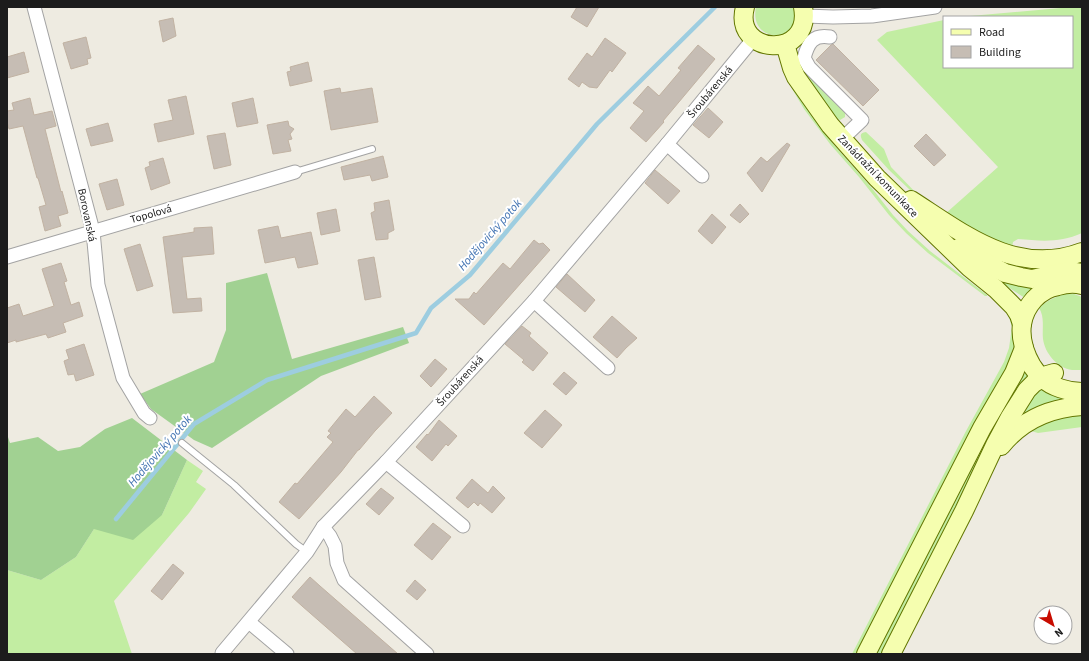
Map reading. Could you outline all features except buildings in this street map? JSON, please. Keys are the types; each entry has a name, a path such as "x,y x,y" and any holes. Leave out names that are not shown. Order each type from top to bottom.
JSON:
{"main road":[{"path":"745,7 743,16 744,23 750,34 760,42 772,46 785,44 799,33 803,25 804,12"},
{"name":"Zanádražní komunikace","path":"785,44 790,62 803,72 830,125 877,178 906,207 970,268 1014,306 1020,315 1022,324"},
{"path":"877,178 957,230 987,247 1012,256 1030,259 1052,260 1082,252"},
{"path":"940,238 1005,273 1032,279 1068,271 1081,281"},
{"path":"1081,281 1054,286 1043,291 1035,298 1028,307 1022,324 1022,336 1024,348 1029,360 1048,376 1082,380"},
{"name":"Zanádražní komunikace","path":"996,289 1028,307"},
{"path":"1028,307 1034,320 1036,349 1047,366 1048,376 1052,384 1065,389 1082,392"},
{"path":"866,654 982,428 1014,373 1024,348"},
{"path":"891,654 1010,417 1027,390 1034,383 1048,376"},
{"path":"964,511 999,450 1015,431 1025,423 1050,411 1082,406"}],"street":[{"name":"Borovanská","path":"34,7 93,231 98,285 123,378 144,413 150,418"},
{"path":"804,12 833,17 872,16 935,7"},
{"path":"830,37 822,35 808,44 804,58 803,72 862,120 842,139"},
{"name":"Šroubárenská","path":"222,653 307,552 323,527 386,462 534,301 754,38"},
{"path":"666,144 702,176"},
{"name":"Topolová","path":"7,257 295,172"},
{"path":"534,301 608,368"},
{"path":"386,462 463,526"},
{"path":"323,527 335,546 337,563 344,580 427,654"},
{"path":"249,622 287,654"}],"lane":[{"path":"295,172 372,149"},
{"path":"182,443 234,485 296,544 307,552"}],"green space":[{"path":"756,7 794,7 795,18 792,28 786,33 779,35 771,35 764,32 759,26 756,18"},
{"path":"1082,7 1082,233 1058,240 1043,241 1018,239 1013,242 1012,249 988,240 924,202 889,170 862,140 861,134 866,132 884,149 891,167 919,196 945,214 998,167 877,40 887,32 943,20 943,68 1073,68 1073,16 970,16"},
{"path":"809,75 845,112 845,117 840,120 837,118 810,83 806,76"},
{"path":"792,85 808,111 835,146 893,215 930,251 987,296 928,253 889,215 859,177 830,144 804,109 791,87"},
{"path":"267,273 292,359 403,327 409,343 321,376 212,448 194,440 151,409 140,394 214,362 226,330 226,283"},
{"path":"994,278 1040,285 1028,300"},
{"path":"1074,294 1082,297 1082,370 1067,369 1057,363 1049,355 1044,345 1043,319 1039,308 1057,296"},
{"path":"998,300 1009,311 1015,328 1014,347 1008,365 963,445 857,654 852,654 966,431 1004,362 1009,348 1012,327 1008,314 998,303"},
{"path":"1026,371 1030,378 882,654 875,654 1001,409"},
{"path":"1038,388 1075,399 1037,409 1020,416"},
{"path":"1082,414 1082,427 1038,433 1031,431 1050,420"},
{"path":"132,418 187,460 162,515 133,540 94,529 76,557 41,580 7,570 7,434 10,443 38,437 58,451 80,447 105,429"},
{"path":"187,460 203,471 196,482 206,489 189,513 114,601 132,654 7,654 7,570 41,580 76,557 94,529 162,515"}],"waterway":[{"name":"Hodějovický potok","path":"116,519 194,424 267,380 416,333 431,308 470,275 597,124 715,7"}]}
